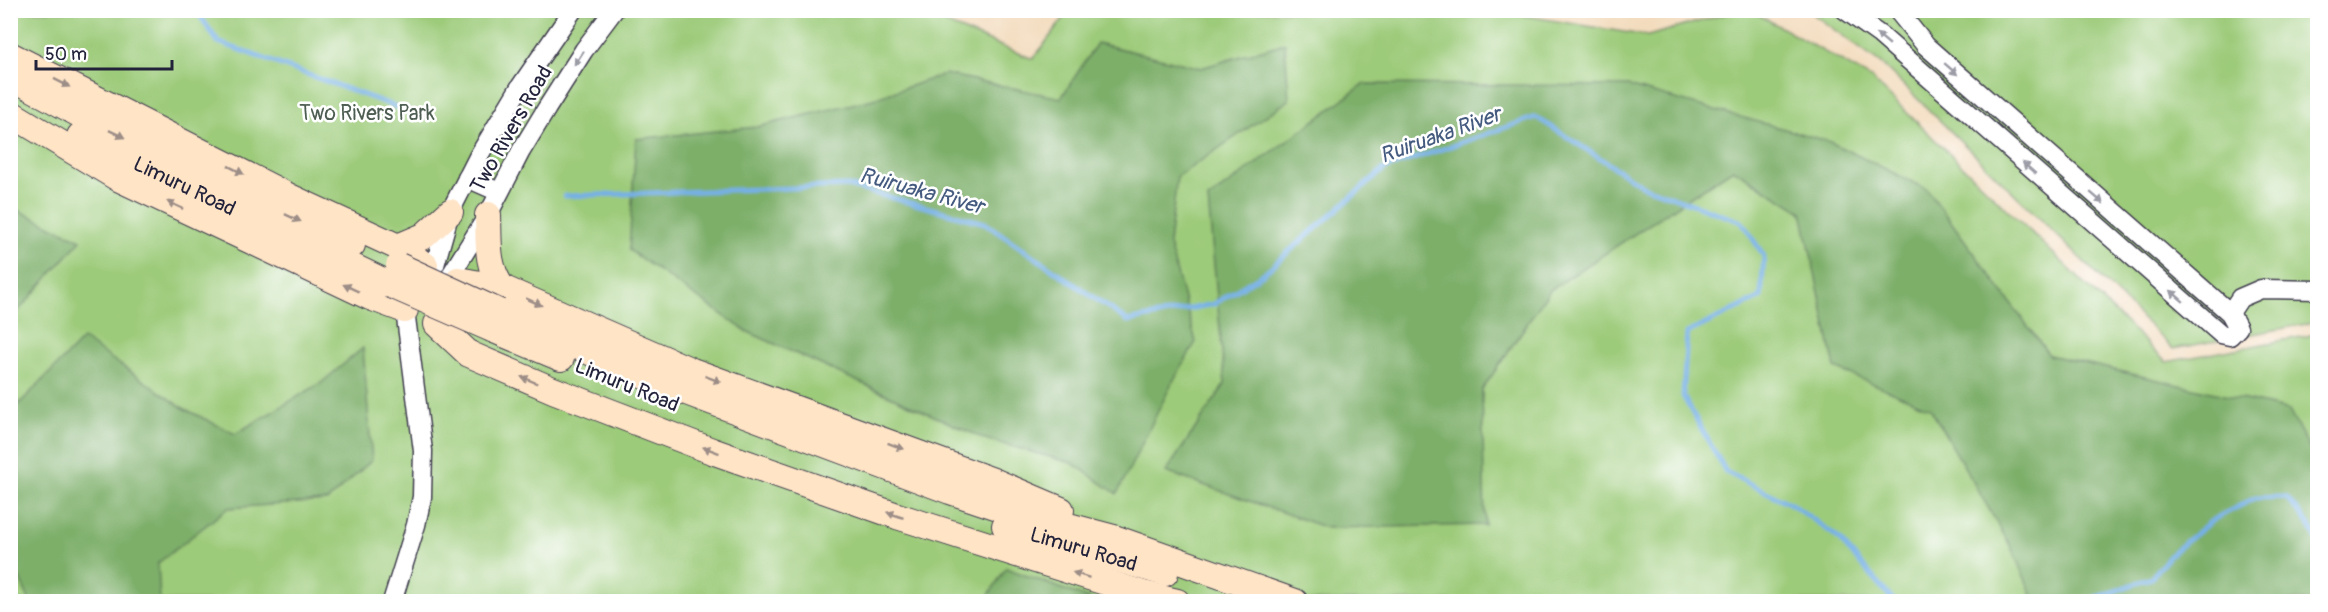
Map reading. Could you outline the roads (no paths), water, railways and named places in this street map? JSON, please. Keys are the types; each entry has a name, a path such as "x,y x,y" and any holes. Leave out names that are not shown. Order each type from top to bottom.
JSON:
{"main road":[{"name":"Limuru Road","path":"10,55 281,192 396,266"},
{"name":"Limuru Road","path":"10,76 110,131 237,193 649,378 939,487 1004,509 1114,538 1295,602"},
{"name":"Limuru Road","path":"10,100 133,163 396,266 442,271 498,310 657,399 937,504 1051,541 1270,602"},
{"name":"Limuru Road","path":"10,112 118,178 370,297 405,310"},
{"path":"396,266 450,212"},
{"path":"488,215 489,256 495,275 498,310"},
{"path":"416,269 442,271 461,299 458,308 445,321 436,324 418,322 405,310 401,292 403,283 416,269"},
{"name":"Limuru Road","path":"436,324 469,354 553,390 712,451 919,523 1143,594 1177,602"}],"street":[{"name":"Two Rivers Road","path":"442,271 450,212 467,178 520,87 573,10"},
{"name":"Two Rivers Road","path":"442,271 488,215 547,108 584,50 614,10"},
{"path":"1845,10 1880,35 2221,334 2230,336 2238,328 2230,313 1926,46 1897,10"},
{"path":"467,178 500,192"},
{"path":"2230,313 2240,298 2261,289 2318,290"},
{"path":"392,602 416,525 422,497 423,451 405,310"}],"waterway":[{"name":"Ruiruaka River","path":"196,10 218,42 416,114"},
{"name":"Ruiruaka River","path":"565,196 848,186 985,223 1128,321 1214,304 1263,274 1384,169 1536,117 1643,186 1742,222 1764,256 1761,297 1687,333 1683,396 1726,472 1793,505 1836,536 1895,602"},
{"name":"Ruiruaka River","path":"2084,602 2151,578 2174,551 2214,519 2255,498 2286,497 2310,526 2318,542"}],"park label":[{"name":"Two Rivers Park","path":"367,113"}]}
